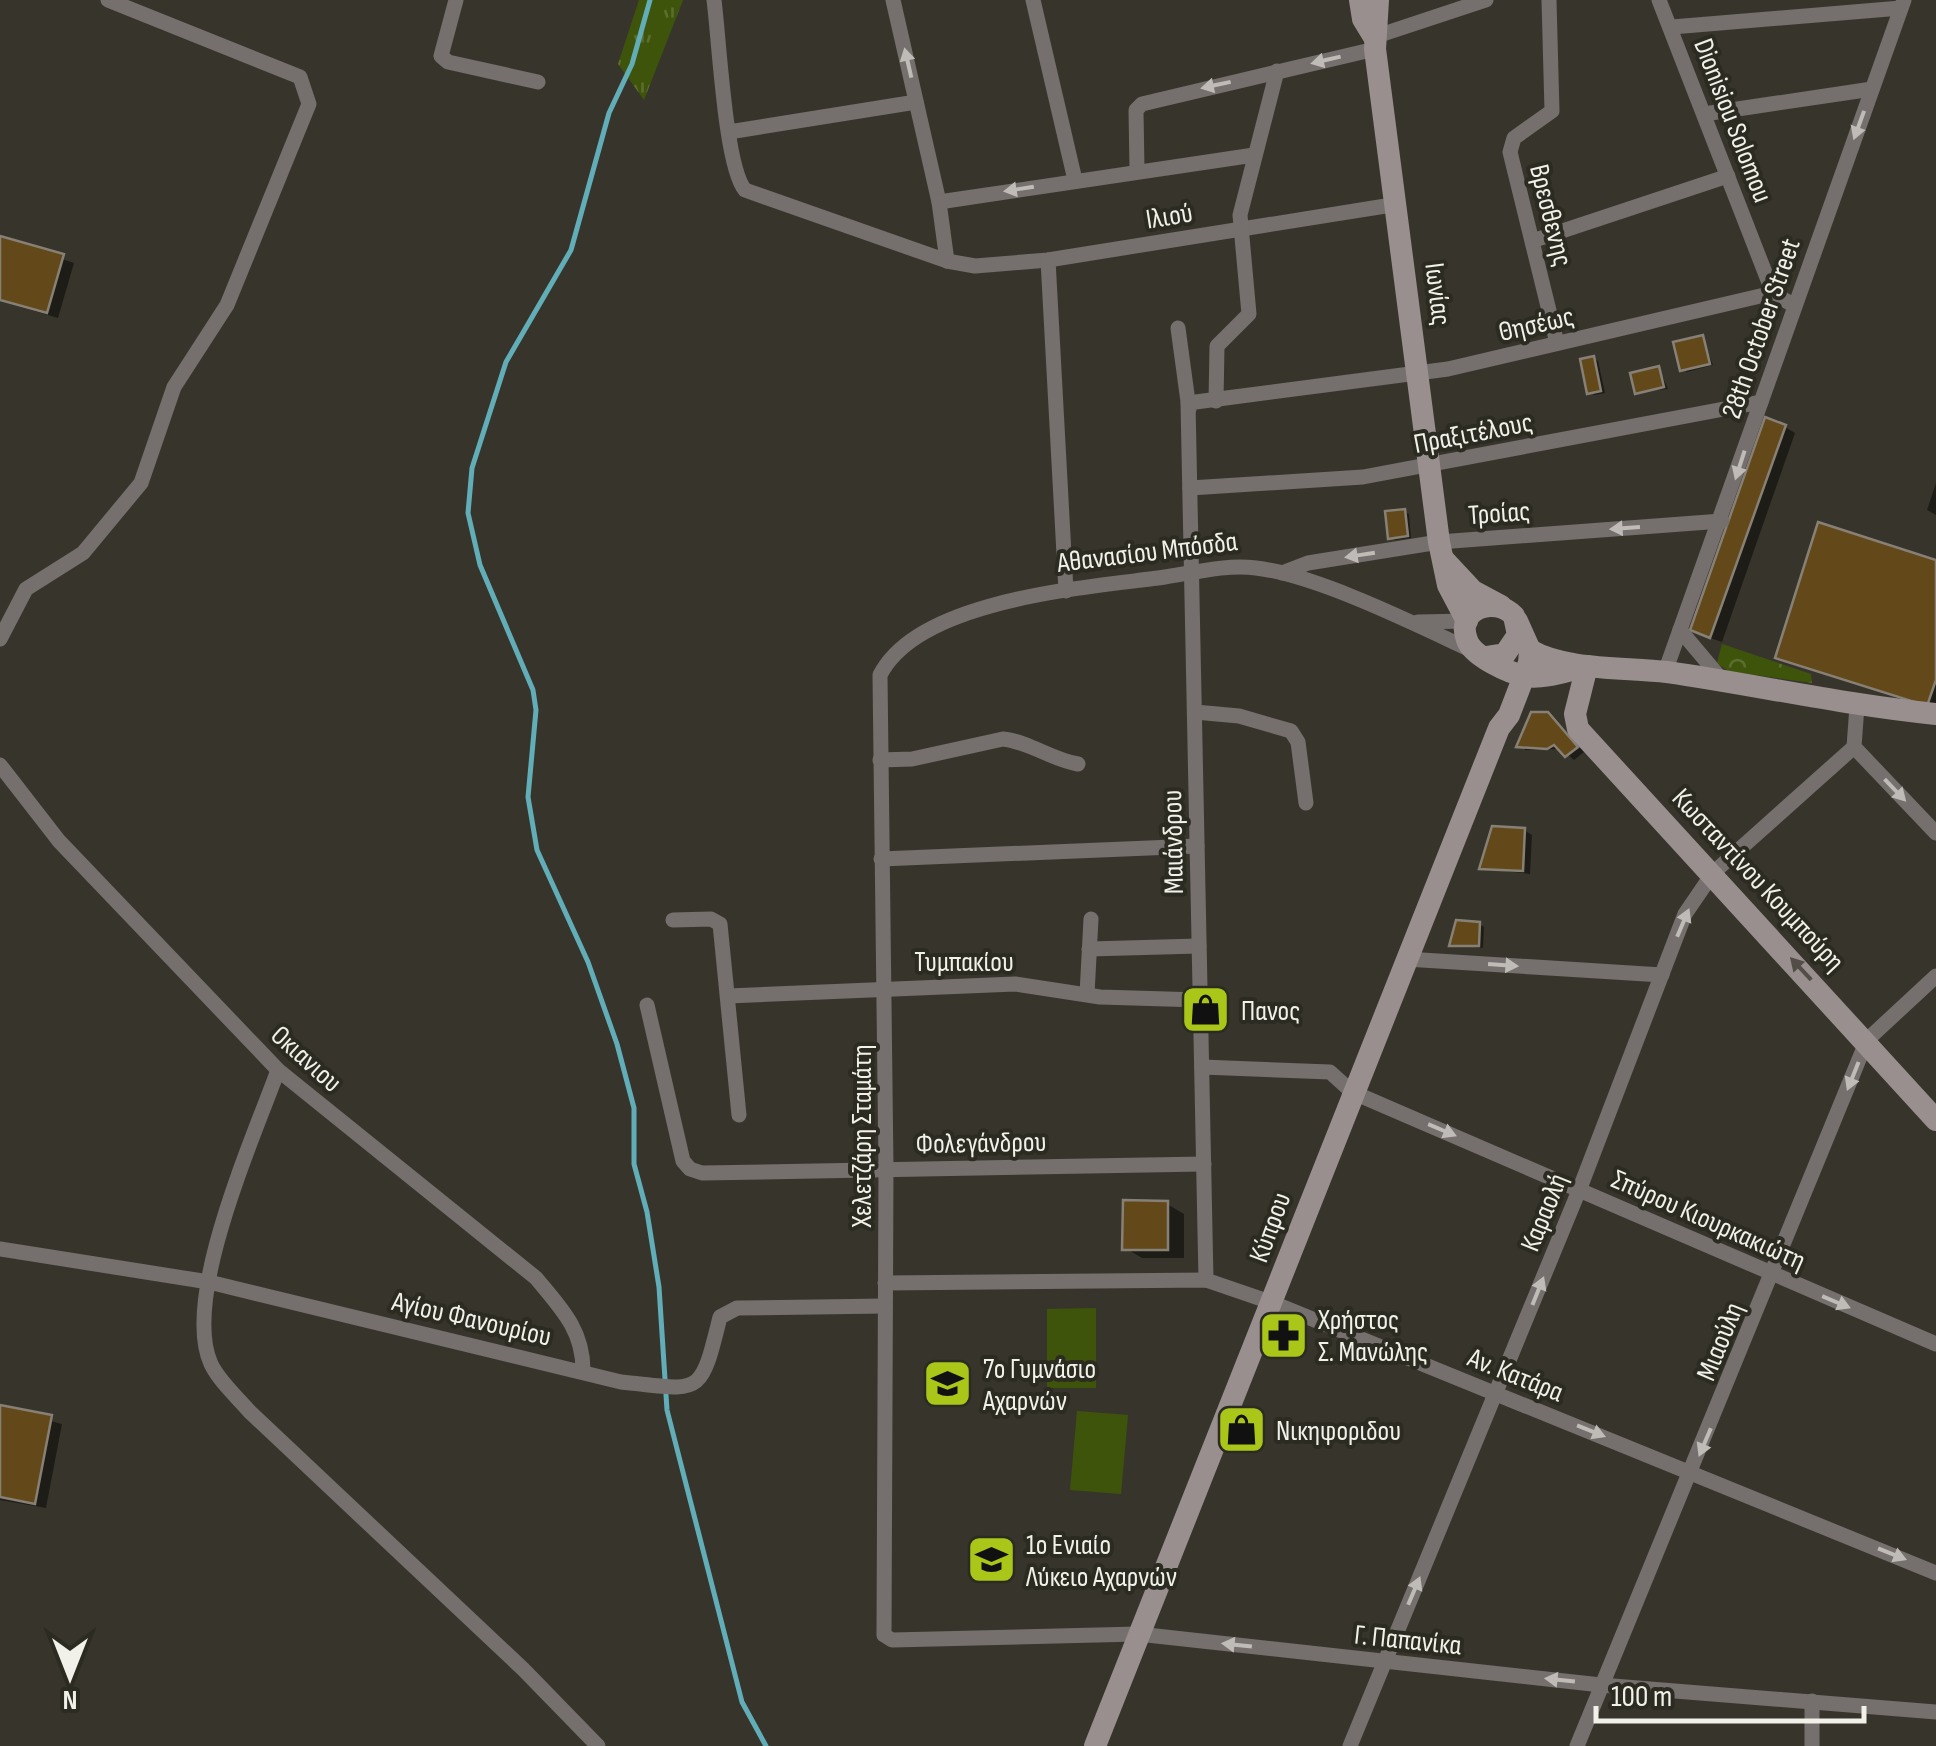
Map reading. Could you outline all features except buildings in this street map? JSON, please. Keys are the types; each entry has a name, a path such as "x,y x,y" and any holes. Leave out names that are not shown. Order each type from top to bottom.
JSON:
{"street":[{"path":"0,639 26,589 83,553 142,482 174,387 227,304 309,104 300,78 108,0"},
{"path":"456,0 442,56 448,62 538,82"},
{"path":"714,0 729,132 916,102"},
{"path":"893,0 940,202 947,261"},
{"path":"1033,0 1075,180"},
{"name":"Ιωνίας","path":"1360,0 1362,19 1374,43 1398,204 1441,550 1448,585 1467,621"},
{"name":"Ιωνίας","path":"1374,43 1380,19 1378,0"},
{"path":"1137,170 1136,110 1142,104 1374,43 1486,0"},
{"name":"Βρεσθενης","path":"1549,0 1552,111 1514,138 1510,152 1535,240 1557,344"},
{"name":"Dionisiou Solomou","path":"1659,0 1773,293"},
{"path":"1672,27 1902,4"},
{"name":"28th October Street","path":"1665,672 1722,521 1793,305 1902,4"},
{"path":"1216,400 1217,346 1249,314 1240,214 1276,71"},
{"path":"1704,114 1872,89"},
{"name":"Ιλιού","path":"729,132 738,182 744,190 947,261 976,266 1048,260 1398,204"},
{"path":"940,202 1254,155"},
{"path":"1535,240 1728,176"},
{"path":"1048,260 1066,591"},
{"path":"1773,293 1793,305"},
{"name":"Θησέως","path":"1188,406 1419,374 1773,293"},
{"name":"Μαιάνδρου","path":"1178,328 1188,406 1206,1280"},
{"name":"Πραξιτέλους","path":"1190,488 1363,477 1761,402"},
{"name":"Τροίας","path":"1282,573 1308,563 1722,521"},
{"path":"1441,550 1474,591 1510,614 1530,650 1587,666"},
{"name":"Αθανασίου Μπόσδα","path":"895,651 980,609 1066,591 1233,566 1282,573 1409,621 1498,663"},
{"path":"1510,614 1482,606 1467,621 1466,637 1498,663 1665,672 1857,706 1936,714"},
{"path":"1498,663 1518,635 1510,614"},
{"name":"Αθανασίου Μπόσδα","path":"1409,621 1467,621"},
{"path":"1680,630 1724,681"},
{"name":"Κύπρου","path":"1094,1746 1499,728 1498,663 1530,650"},
{"name":"Χελετζάρη Σταμάτη","path":"882,1626 886,1168 880,675 895,651"},
{"name":"Κωσταντίνου Κουμπούρη","path":"1587,666 1575,714 1578,729 1867,1040 1936,1120"},
{"path":"1857,706 1854,747 1936,833"},
{"path":"1195,712 1239,716 1291,731 1298,742 1306,804"},
{"path":"880,760 912,759 1003,738 1018,740 1048,759 1078,764"},
{"name":"Καραολή","path":"1350,1746 1497,1394 1686,914 1713,873 1854,747"},
{"name":"Οκιανιου","path":"0,765 59,841 278,1070 536,1278 567,1314 583,1343 583,1370"},
{"path":"881,859 1197,846"},
{"path":"673,920 711,919 720,924 739,1115"},
{"path":"1087,994 1091,919"},
{"path":"1089,948 1199,946"},
{"path":"1406,959 1662,975"},
{"name":"Μιαούλη","path":"1577,1746 1867,1040 1936,976"},
{"name":"Τυμπακίου","path":"728,996 1015,984 1087,994 1200,1000"},
{"name":"Φολεγάνδρου","path":"646,1005 684,1161 690,1170 702,1173 1204,1164"},
{"name":"Σπύρου Κιουρκακιώτη","path":"1202,1067 1330,1072 1352,1092 1936,1344"},
{"path":"278,1070 224,1219 209,1282 204,1330 212,1367 250,1412 523,1668 598,1746"},
{"name":"Αγίου Φανουρίου","path":"0,1249 209,1282 621,1382 675,1389 700,1382 720,1317 737,1308 885,1306"},
{"name":"Αν. Κατάρα","path":"885,1283 1206,1280 1273,1303 1936,1572"},
{"name":"Γ. Παπανίκα","path":"882,1626 892,1640 1138,1634 1601,1685 1936,1712"},
{"path":"1812,1701 1812,1746"}],"green space":[{"path":"639,0 683,0 644,100 618,64"},
{"path":"1722,644 1811,674 1812,683 1728,671 1717,663"},
{"path":"1096,1308 1096,1388 1047,1388 1047,1309"},
{"path":"1077,1411 1128,1415 1121,1494 1070,1490"}],"waterway":[{"path":"650,0 632,64 609,113 571,250 506,362 472,468 468,513 480,565 533,690 536,710 528,797 537,850 588,962 617,1044 634,1108 634,1164 647,1212 659,1287 667,1410 742,1702 766,1746"}],"place":[{"name":"Πανος","path":"1206,1010"},
{"name":"Χρήστος Σ. Μανώλης","path":"1283,1335"},
{"name":"7ο Γυμνάσιο Αχαρνών","path":"948,1384"},
{"name":"Νικηφοριδου","path":"1241,1430"},
{"name":"1ο Ενιαίο Λύκειο Αχαρνών","path":"991,1560"}]}
